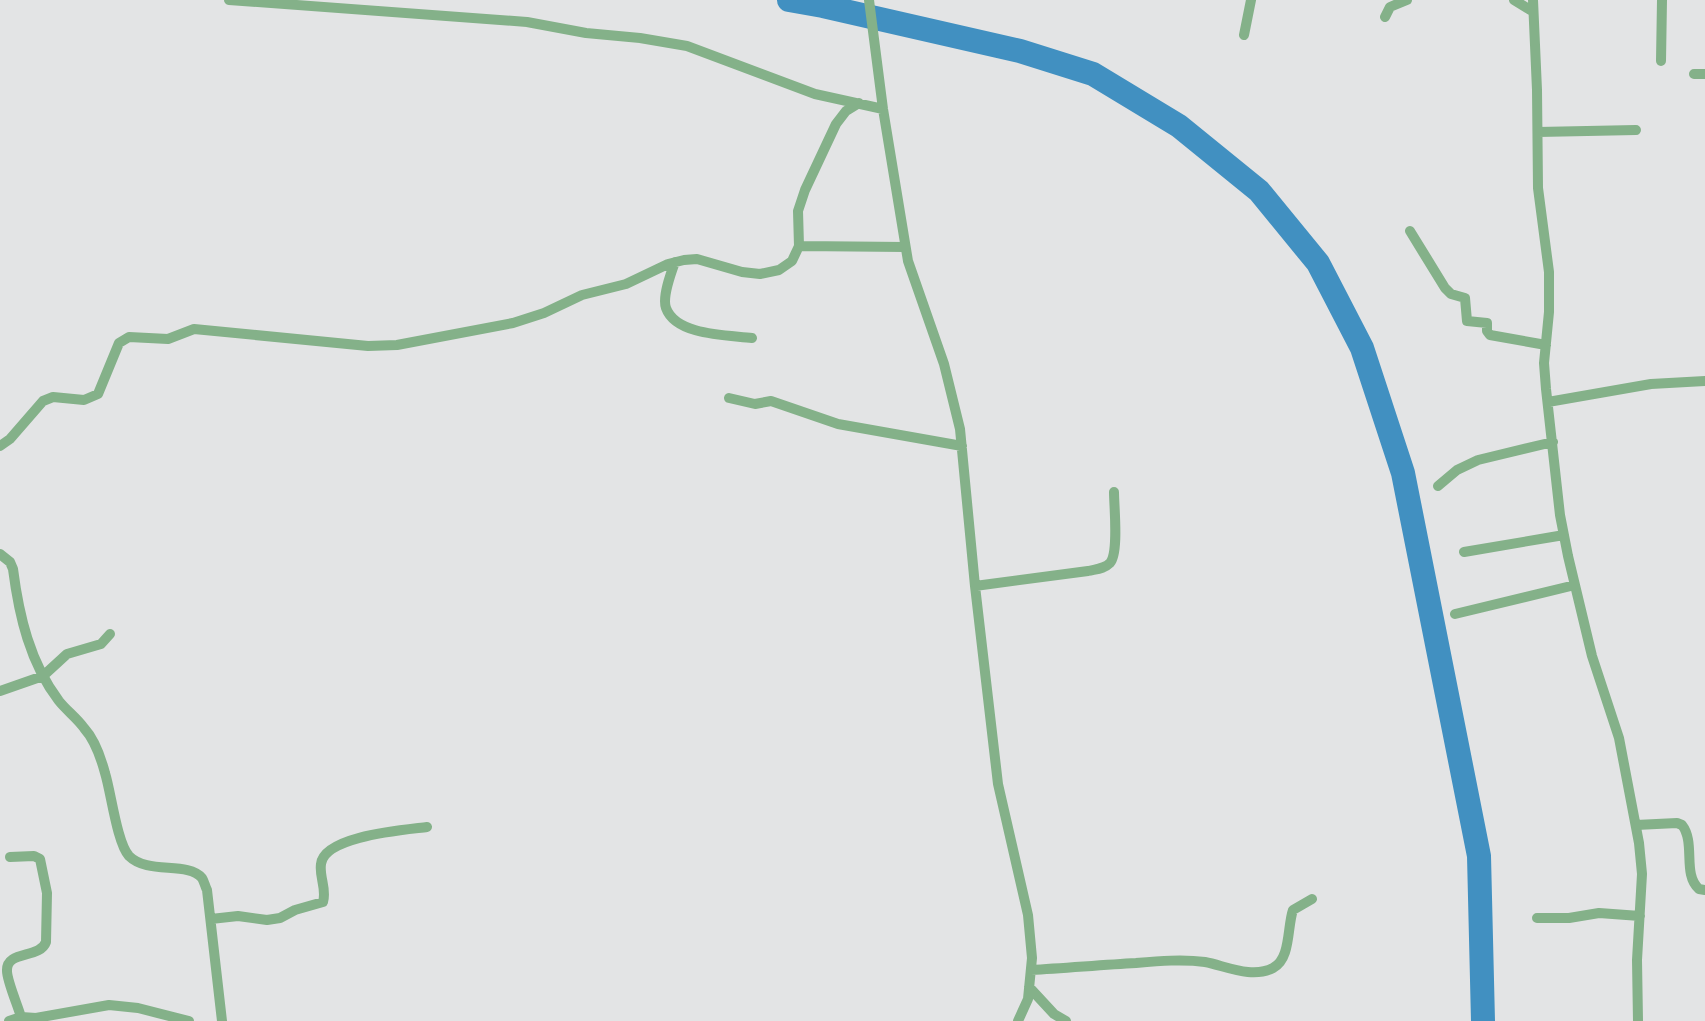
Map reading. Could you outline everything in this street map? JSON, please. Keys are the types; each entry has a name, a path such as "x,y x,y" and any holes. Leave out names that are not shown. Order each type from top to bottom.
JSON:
{"street":[{"path":"229,0 527,22 586,33 666,41 687,46 815,94 883,109"},
{"path":"869,0 883,109 905,247 953,396 962,446 975,586 998,784 1028,915 1031,970 1028,999 1018,1021"},
{"path":"1244,35 1251,0"},
{"path":"1385,17 1390,7 1407,0"},
{"path":"1514,0 1532,6 1538,132 1538,188 1550,287 1544,371 1564,535 1592,656 1619,738 1636,825 1642,874 1637,960 1638,1021"},
{"path":"1661,61 1662,0"},
{"path":"0,446 10,439 43,401 53,397 84,400 94,397 100,390 119,343 129,337 168,339 194,329 368,346 416,343 513,324 582,296 626,284 675,262 697,259 742,272 766,273 779,270 788,265 799,246 798,215 806,190 836,123 846,111 859,103"},
{"path":"1538,132 1636,130"},
{"path":"1410,231 1445,288 1451,294 1465,298 1467,321 1487,323 1487,331 1490,335 1546,345"},
{"path":"799,246 905,247"},
{"path":"675,262 668,283 666,303 669,314 680,324 699,332 752,338"},
{"path":"1548,402 1651,384 1705,381"},
{"path":"729,398 754,404 771,401 838,424 962,446"},
{"path":"1438,486 1457,470 1478,460 1552,442"},
{"path":"975,586 1088,571 1100,569 1108,564 1114,551 1114,492"},
{"path":"1464,552 1564,535"},
{"path":"0,554 12,565 21,619 37,665 60,702 85,728 93,740 106,774 122,843 128,855 140,863 158,868 193,871 202,878 207,890 222,1021"},
{"path":"1455,614 1575,585"},
{"path":"0,691 43,676 67,654 101,645 110,634"},
{"path":"1636,825 1683,825 1687,835 1694,882 1699,889 1705,890"},
{"path":"211,919 238,916 267,920 280,918 295,910 317,905 323,902 325,895 320,865 323,856 332,848 376,834 427,827"},
{"path":"10,857 34,856 40,859 47,893 44,948 14,958 8,963 6,971 21,1017"},
{"path":"1031,970 1175,960 1206,962 1243,971 1272,969 1280,963 1284,954 1293,910 1312,900"},
{"path":"1537,918 1569,918 1599,914 1640,916"},
{"path":"1029,987 1038,994 1054,1014 1066,1021"},
{"path":"9,1021 21,1017 37,1019 116,1006 138,1008 189,1021"}],"waterway":[{"path":"789,0 1020,51 1093,74 1179,126 1259,191 1318,263 1362,348 1403,473 1479,856 1483,1021"}]}
